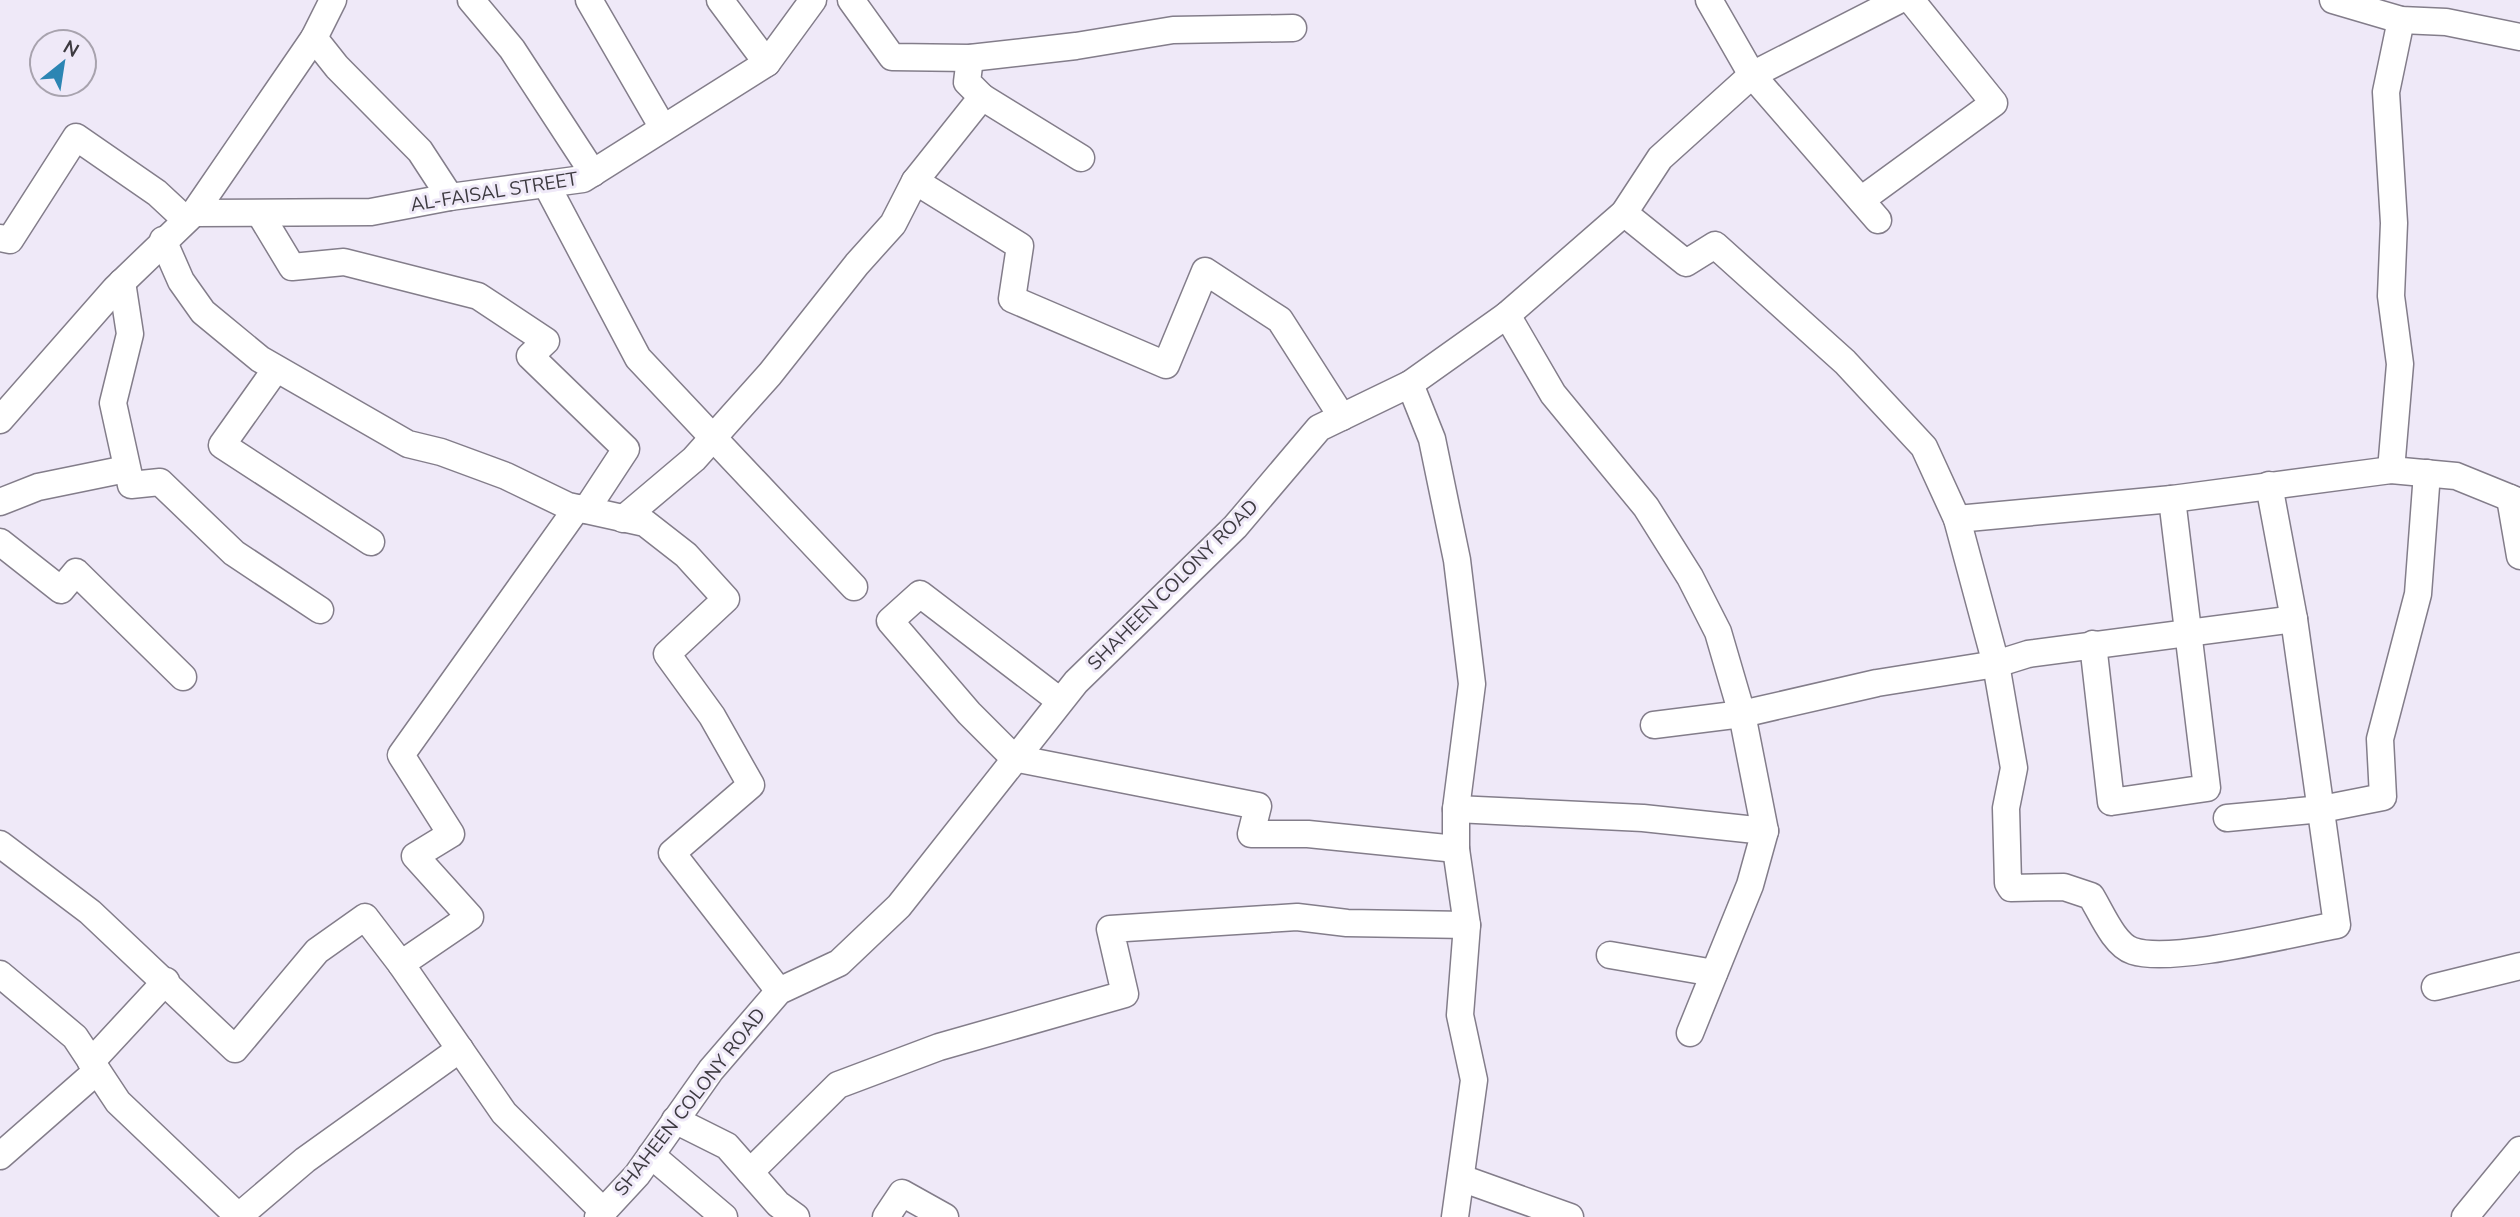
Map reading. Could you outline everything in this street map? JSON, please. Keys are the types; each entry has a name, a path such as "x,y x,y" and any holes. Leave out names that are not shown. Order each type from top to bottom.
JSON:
{"street":[{"path":"0,420 122,282 190,216 314,38 333,0"},
{"path":"471,0 512,49 593,173"},
{"path":"589,0 663,128"},
{"path":"720,0 767,63"},
{"name":"AL-FAISAL STREET","path":"190,216 371,212 450,197 583,179 767,63 813,0"},
{"path":"851,0 892,57 970,58 1076,46 1173,30 1293,28"},
{"path":"1709,0 1752,75 1870,210 1994,103 1910,0"},
{"name":"SHAHEEN COLONY ROAD","path":"601,1214 651,1155 711,1070 779,991 839,963 899,906 1060,701 1085,673 1235,527 1319,428 1410,384 1507,315 1623,212 1660,158 1752,75 1899,0"},
{"path":"2333,0 2401,20 2446,22 2520,37"},
{"path":"2390,470 2400,364 2391,296 2395,223 2386,92 2401,20"},
{"path":"314,38 337,67 375,102 420,151 450,197"},
{"path":"970,58 967,82 982,97 1081,158"},
{"path":"624,519 694,459 770,374 857,264 893,224 915,181 982,97"},
{"path":"0,238 10,240 76,137 190,216"},
{"path":"915,181 1020,246 1012,299 1166,365 1205,271 1280,320 1342,417"},
{"path":"546,184 638,358 854,586"},
{"path":"1623,212 1686,263 1716,245 1825,344 1924,447 1957,519 1996,664 2014,768 2007,808 2008,883 2011,888 2064,887 2091,896 2115,935 2131,951 2167,956 2337,925 2294,619 2269,485"},
{"path":"260,214 292,267 344,262 478,296 546,341 530,356 626,449 401,755 452,834 415,856 470,917 401,964"},
{"path":"163,240 181,281 203,312 276,369 408,444 441,452 493,471 582,509 645,523 686,555 726,599 667,654 712,716 751,785 672,853 779,991"},
{"path":"122,282 130,334 113,403 131,485 160,482 233,553 320,610"},
{"path":"1507,315 1553,394 1646,507 1690,577 1718,632 1742,714 1765,831 1750,886 1690,1033"},
{"path":"276,369 222,445 371,542"},
{"path":"1410,384 1432,439 1458,559 1472,684 1456,809 1456,849 1467,925 1460,1015 1474,1080 1455,1217"},
{"path":"0,502 38,488 126,469"},
{"path":"1957,519 2172,499 2390,470 2456,476 2515,500 2520,556"},
{"path":"2227,818 2322,809 2383,797 2380,739 2418,594 2427,473"},
{"path":"2093,644 2111,802 2207,788 2172,499"},
{"path":"0,542 61,590 76,572 183,677"},
{"path":"1060,701 920,594 890,621 970,713 1014,758 1258,806 1251,834 1308,834 1456,849"},
{"path":"1654,725 1742,714 1877,683 1996,664 2028,654 2294,619"},
{"path":"1456,809 1643,818 1765,831"},
{"path":"0,844 90,912 235,1048 317,951 365,917 401,964 504,1113 601,1214"},
{"path":"750,1172 838,1085 939,1047 1125,994 1110,929 1297,917 1346,923 1467,925"},
{"path":"1609,955 1714,973"},
{"path":"2435,987 2520,967"},
{"path":"0,974 75,1037 118,1102 239,1217 305,1160 460,1049"},
{"path":"0,1156 94,1066 166,981"},
{"path":"676,1120 727,1146 778,1204 796,1217"},
{"path":"651,1155 724,1217"},
{"path":"2465,1217 2518,1158"},
{"path":"1461,1178 1570,1217"},
{"path":"886,1217 902,1193 945,1217"}]}
